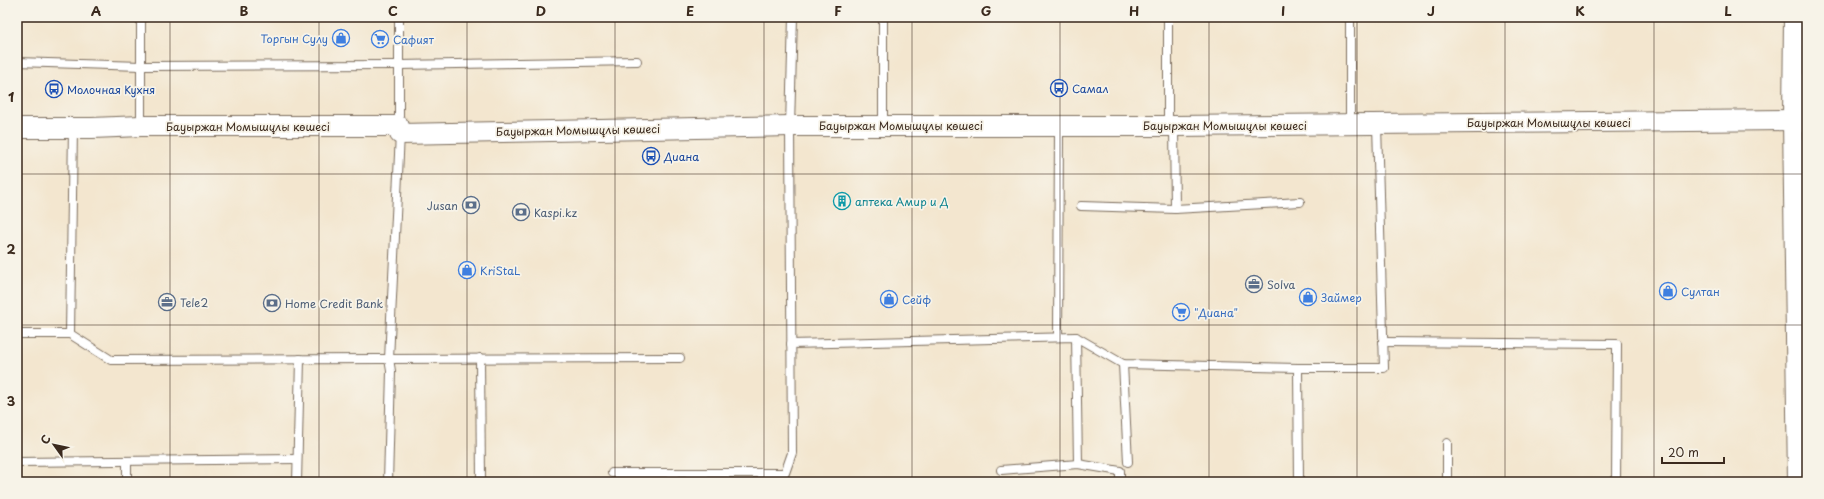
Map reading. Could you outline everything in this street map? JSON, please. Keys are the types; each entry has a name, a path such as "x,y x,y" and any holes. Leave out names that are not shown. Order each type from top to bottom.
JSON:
{"street":[{"path":"1794,17 1797,59 1793,120 1797,203 1802,451 1798,482"},
{"name":"Бауыржан Момышұлы көшесі","path":"17,128 142,126 400,130 790,126 1377,124 1793,120"}],"lane":[{"path":"141,17 142,126"},
{"path":"388,482 391,371 389,359 400,130 399,17"},
{"path":"612,473 785,473 792,453 790,126 793,17"},
{"path":"883,17 883,126"},
{"path":"1168,17 1175,209"},
{"path":"1350,17 1350,124"},
{"path":"17,62 141,66 399,65 637,61"},
{"path":"791,344 1076,337 1123,364 1298,368 1384,368 1377,124"},
{"path":"1058,337 1059,125"},
{"path":"70,334 73,128"},
{"path":"1081,206 1175,209 1300,202"},
{"path":"17,334 70,334 111,360 680,358"},
{"path":"1076,337 1078,464"},
{"path":"1383,342 1617,344 1616,482"},
{"path":"480,358 481,482"},
{"path":"297,482 300,359"},
{"path":"1123,364 1128,462"},
{"path":"1298,368 1299,482"},
{"path":"1447,443 1447,482"},
{"path":"17,462 297,459"},
{"path":"127,461 127,482"},
{"path":"1001,470 1078,464 1120,471 1120,482"}],"place":[{"name":"Торгын Сулу","path":"341,38"},
{"name":"Сафият","path":"380,39"},
{"name":"Самал","path":"1059,88"},
{"name":"Молочная Кухня","path":"54,89"},
{"name":"Диана","path":"651,156"},
{"name":"аптека Амир и Д","path":"842,201"},
{"name":"Jusan","path":"471,205"},
{"name":"Kaspi.kz","path":"521,212"},
{"name":"KriStaL","path":"467,270"},
{"name":"Solva","path":"1254,284"},
{"name":"Султан","path":"1668,291"},
{"name":"Займер","path":"1308,297"},
{"name":"Сейф","path":"889,299"},
{"name":"Tele2","path":"167,302"},
{"name":"Home Credit Bank","path":"272,303"},
{"name":"\"Диана\"","path":"1181,312"}]}
